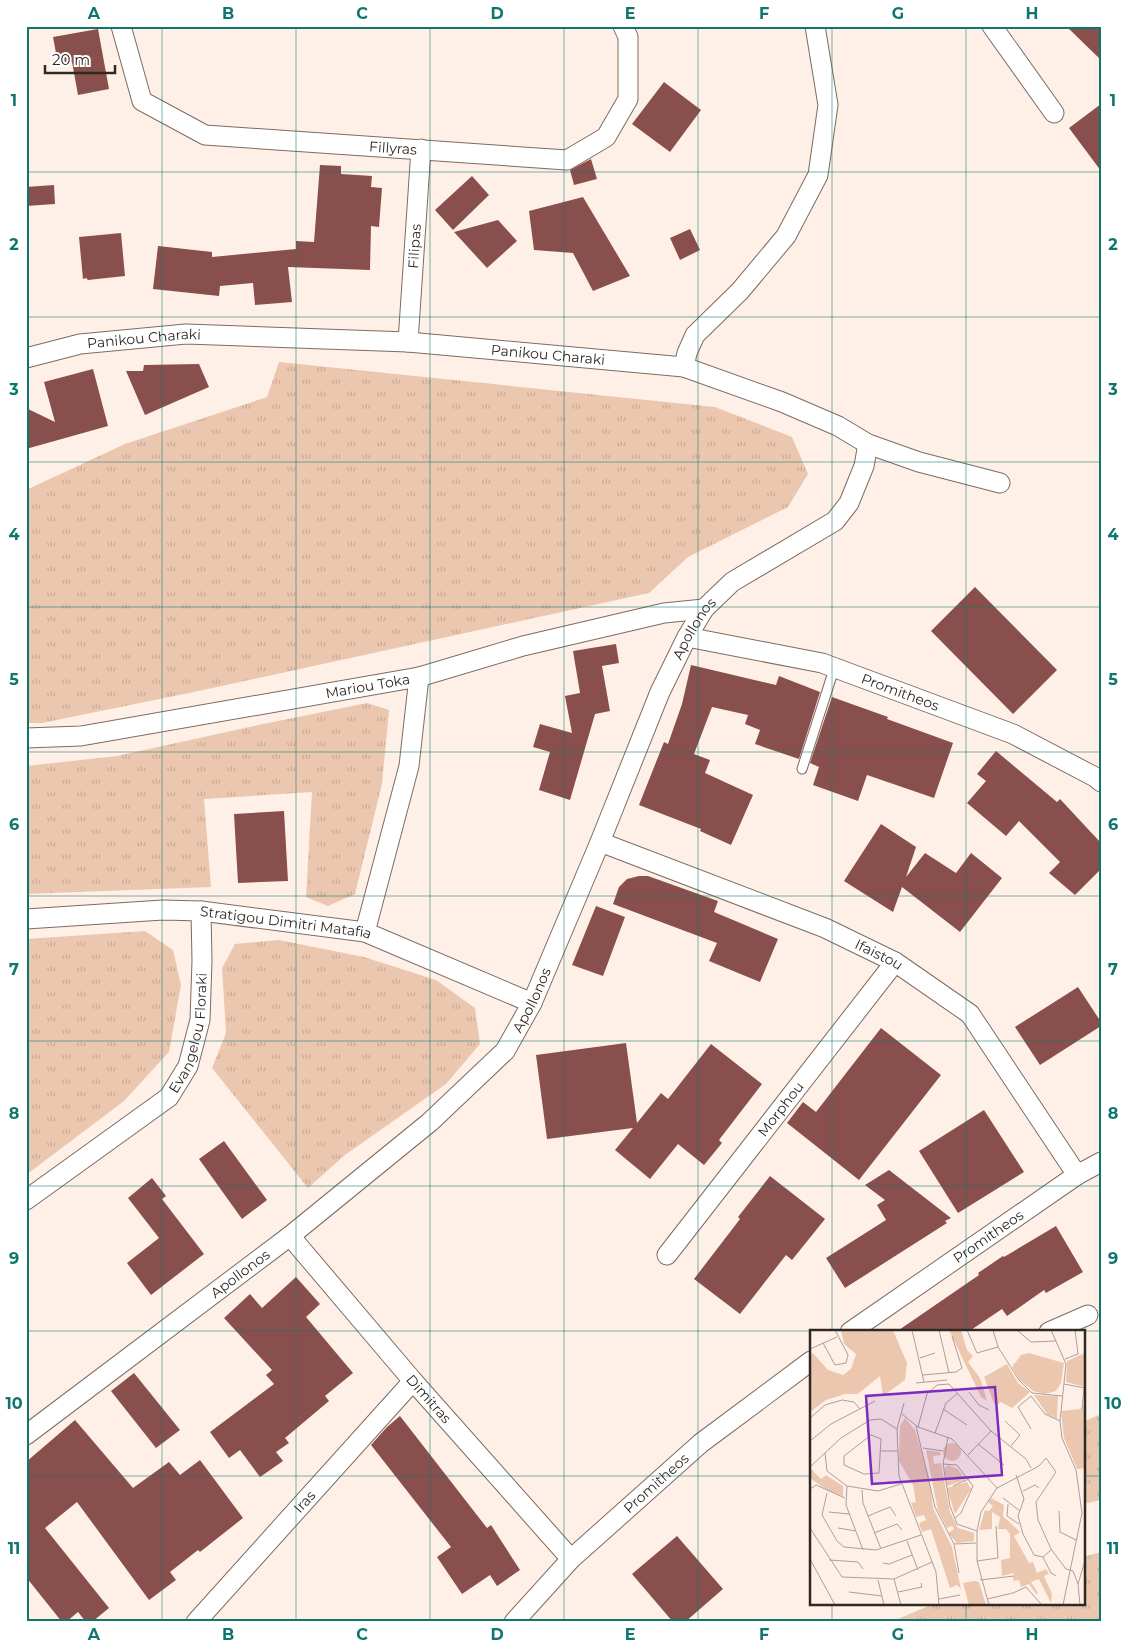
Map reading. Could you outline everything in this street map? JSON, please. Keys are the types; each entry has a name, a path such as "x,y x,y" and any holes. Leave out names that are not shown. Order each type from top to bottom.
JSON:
{"street":[{"name":"Fillyras","path":"121,26 142,101 206,135 567,160 606,137 628,99 628,37 623,26"},
{"path":"684,367 687,353 695,335 740,291 786,236 818,175 828,105 815,26"},
{"path":"992,26 1054,113"},
{"name":"Filipas","path":"408,342 421,149"},
{"name":"Panikou Charaki","path":"26,358 80,344 186,334 408,342 684,367 782,402 838,426 868,444 919,462 1000,483"},
{"name":"Apollonos","path":"26,1435 290,1236 430,1122 505,1051 532,1002 600,842 660,692 704,609 732,582 835,521 849,503 864,466 868,444"},
{"name":"Mariou Toka","path":"26,738 81,736 419,677 523,646 664,613 704,609"},
{"name":"Promitheos","path":"688,637 822,663 1013,734 1095,777 1101,782"},
{"path":"365,932 409,766 419,677"},
{"name":"Ifaistou","path":"600,842 825,928 895,962 970,1014 1076,1175"},
{"name":"Stratigou Dimitri Matafia","path":"26,918 163,910 201,911 365,932 532,1002"},
{"name":"Evangelou Floraki","path":"26,1200 169,1097 188,1066 200,1020 201,911"},
{"name":"Morphou","path":"667,1255 895,962"},
{"name":"Promitheos","path":"853,1330 1076,1175 1101,1162"},
{"name":"Dimitras","path":"290,1236 413,1381 571,1559"},
{"path":"1053,1330 1088,1314"},
{"name":"Promitheos","path":"514,1622 571,1559 701,1443 810,1362"},
{"name":"Iras","path":"196,1622 413,1381"}],"lane":[{"path":"802,769 834,669"}],"green space":[{"path":"279,362 715,407 792,437 808,474 788,507 688,557 649,593 194,692 42,723 26,723 26,490 125,444 267,397"},
{"path":"367,703 389,710 382,784 355,894 328,906 306,897 312,792 204,799 211,887 26,894 26,766 117,756"},
{"path":"145,931 173,950 181,985 169,1052 124,1101 26,1175 26,939"},
{"path":"279,940 364,957 436,980 475,1008 480,1044 446,1084 345,1155 308,1188 212,1068 226,1033 222,968 235,944"},
{"path":"1101,1414 1101,1500 1084,1504 1084,1422"},
{"path":"1101,1552 1101,1622 891,1622 928,1606 1084,1606 1084,1557"}],"building":[{"path":"1066,26 1101,26 1101,60"},
{"path":"98,29 109,89 78,95 72,62 58,64 53,37"},
{"path":"664,82 701,110 670,152 632,124"},
{"path":"1101,104 1101,171 1069,128"},
{"path":"591,159 597,179 574,185 570,170"},
{"path":"320,165 341,166 341,174 372,176 371,187 382,188 379,227 371,226 370,270 288,267 292,302 255,305 253,283 220,286 219,296 153,289 158,246 212,252 212,257 296,249 296,241 314,242"},
{"path":"472,176 489,195 453,230 435,210"},
{"path":"54,185 55,204 26,206 26,187"},
{"path":"583,197 630,276 593,291 573,253 534,250 529,211"},
{"path":"498,220 517,241 487,268 454,232"},
{"path":"690,229 700,250 680,260 670,238"},
{"path":"121,233 125,276 83,279 79,237"},
{"path":"199,364 209,387 145,415 126,371 143,371 144,365"},
{"path":"93,369 108,426 26,449 26,408 55,422 44,382"},
{"path":"975,587 1057,670 1013,714 931,631"},
{"path":"616,644 619,663 602,666 610,711 595,714 570,800 539,790 550,752 533,747 540,724 572,733 565,696 580,693 573,651"},
{"path":"691,665 776,685 779,676 820,692 799,759 755,744 760,730 745,724 748,715 712,707 694,754 710,760 705,773 753,795 731,845 700,831 701,829 639,805 664,742 668,744 682,704"},
{"path":"832,697 953,743 934,798 867,775 858,801 813,785 819,767 810,763"},
{"path":"996,751 1057,802 1060,799 1101,843 1101,869 1075,895 1049,873 1060,862 1019,821 1006,836 967,803 986,781 977,774"},
{"path":"284,811 288,881 238,883 234,814"},
{"path":"881,824 916,847 906,877 925,853 956,873 971,853 1002,878 960,932 902,887 893,912 844,881"},
{"path":"648,876 718,901 714,912 778,939 760,982 709,961 717,943 613,904 619,887 627,879"},
{"path":"596,906 625,917 603,976 572,965"},
{"path":"1078,987 1101,1022 1101,1026 1040,1065 1015,1027"},
{"path":"881,1028 941,1075 859,1180 787,1123 803,1102 816,1112"},
{"path":"626,1043 637,1123 661,1093 668,1099 711,1044 762,1084 719,1140 722,1143 704,1165 678,1144 650,1179 615,1150 633,1128 547,1139 536,1055"},
{"path":"984,1110 1024,1172 958,1213 919,1151"},
{"path":"224,1141 267,1200 242,1219 199,1159"},
{"path":"889,1170 951,1218 945,1221 947,1223 845,1288 826,1258 886,1220 877,1205 885,1200 865,1185"},
{"path":"770,1176 825,1219 792,1260 786,1255 740,1314 694,1279"},
{"path":"152,1178 166,1196 162,1199 204,1254 151,1295 127,1263 159,1238 128,1198"},
{"path":"1056,1226 1083,1272 1046,1293 1044,1290 1007,1316 1002,1309 971,1330 899,1330 979,1275 978,1273"},
{"path":"296,1277 320,1304 306,1317 353,1373 325,1396 329,1401 285,1438 289,1443 276,1452 283,1461 260,1477 240,1450 229,1458 210,1432 274,1384 266,1375 272,1370 224,1318 250,1294 262,1308"},
{"path":"134,1373 180,1430 156,1448 111,1391"},
{"path":"400,1416 487,1528 491,1525 520,1570 497,1586 490,1575 462,1594 437,1557 451,1547 371,1445"},
{"path":"75,1420 133,1488 169,1462 180,1475 200,1460 243,1518 200,1552 198,1550 170,1572 176,1580 149,1600 77,1502 45,1528 109,1608 92,1622 86,1622 78,1612 66,1622 62,1622 26,1577 26,1462"},
{"path":"677,1536 723,1589 685,1622 673,1622 632,1574"}]}
